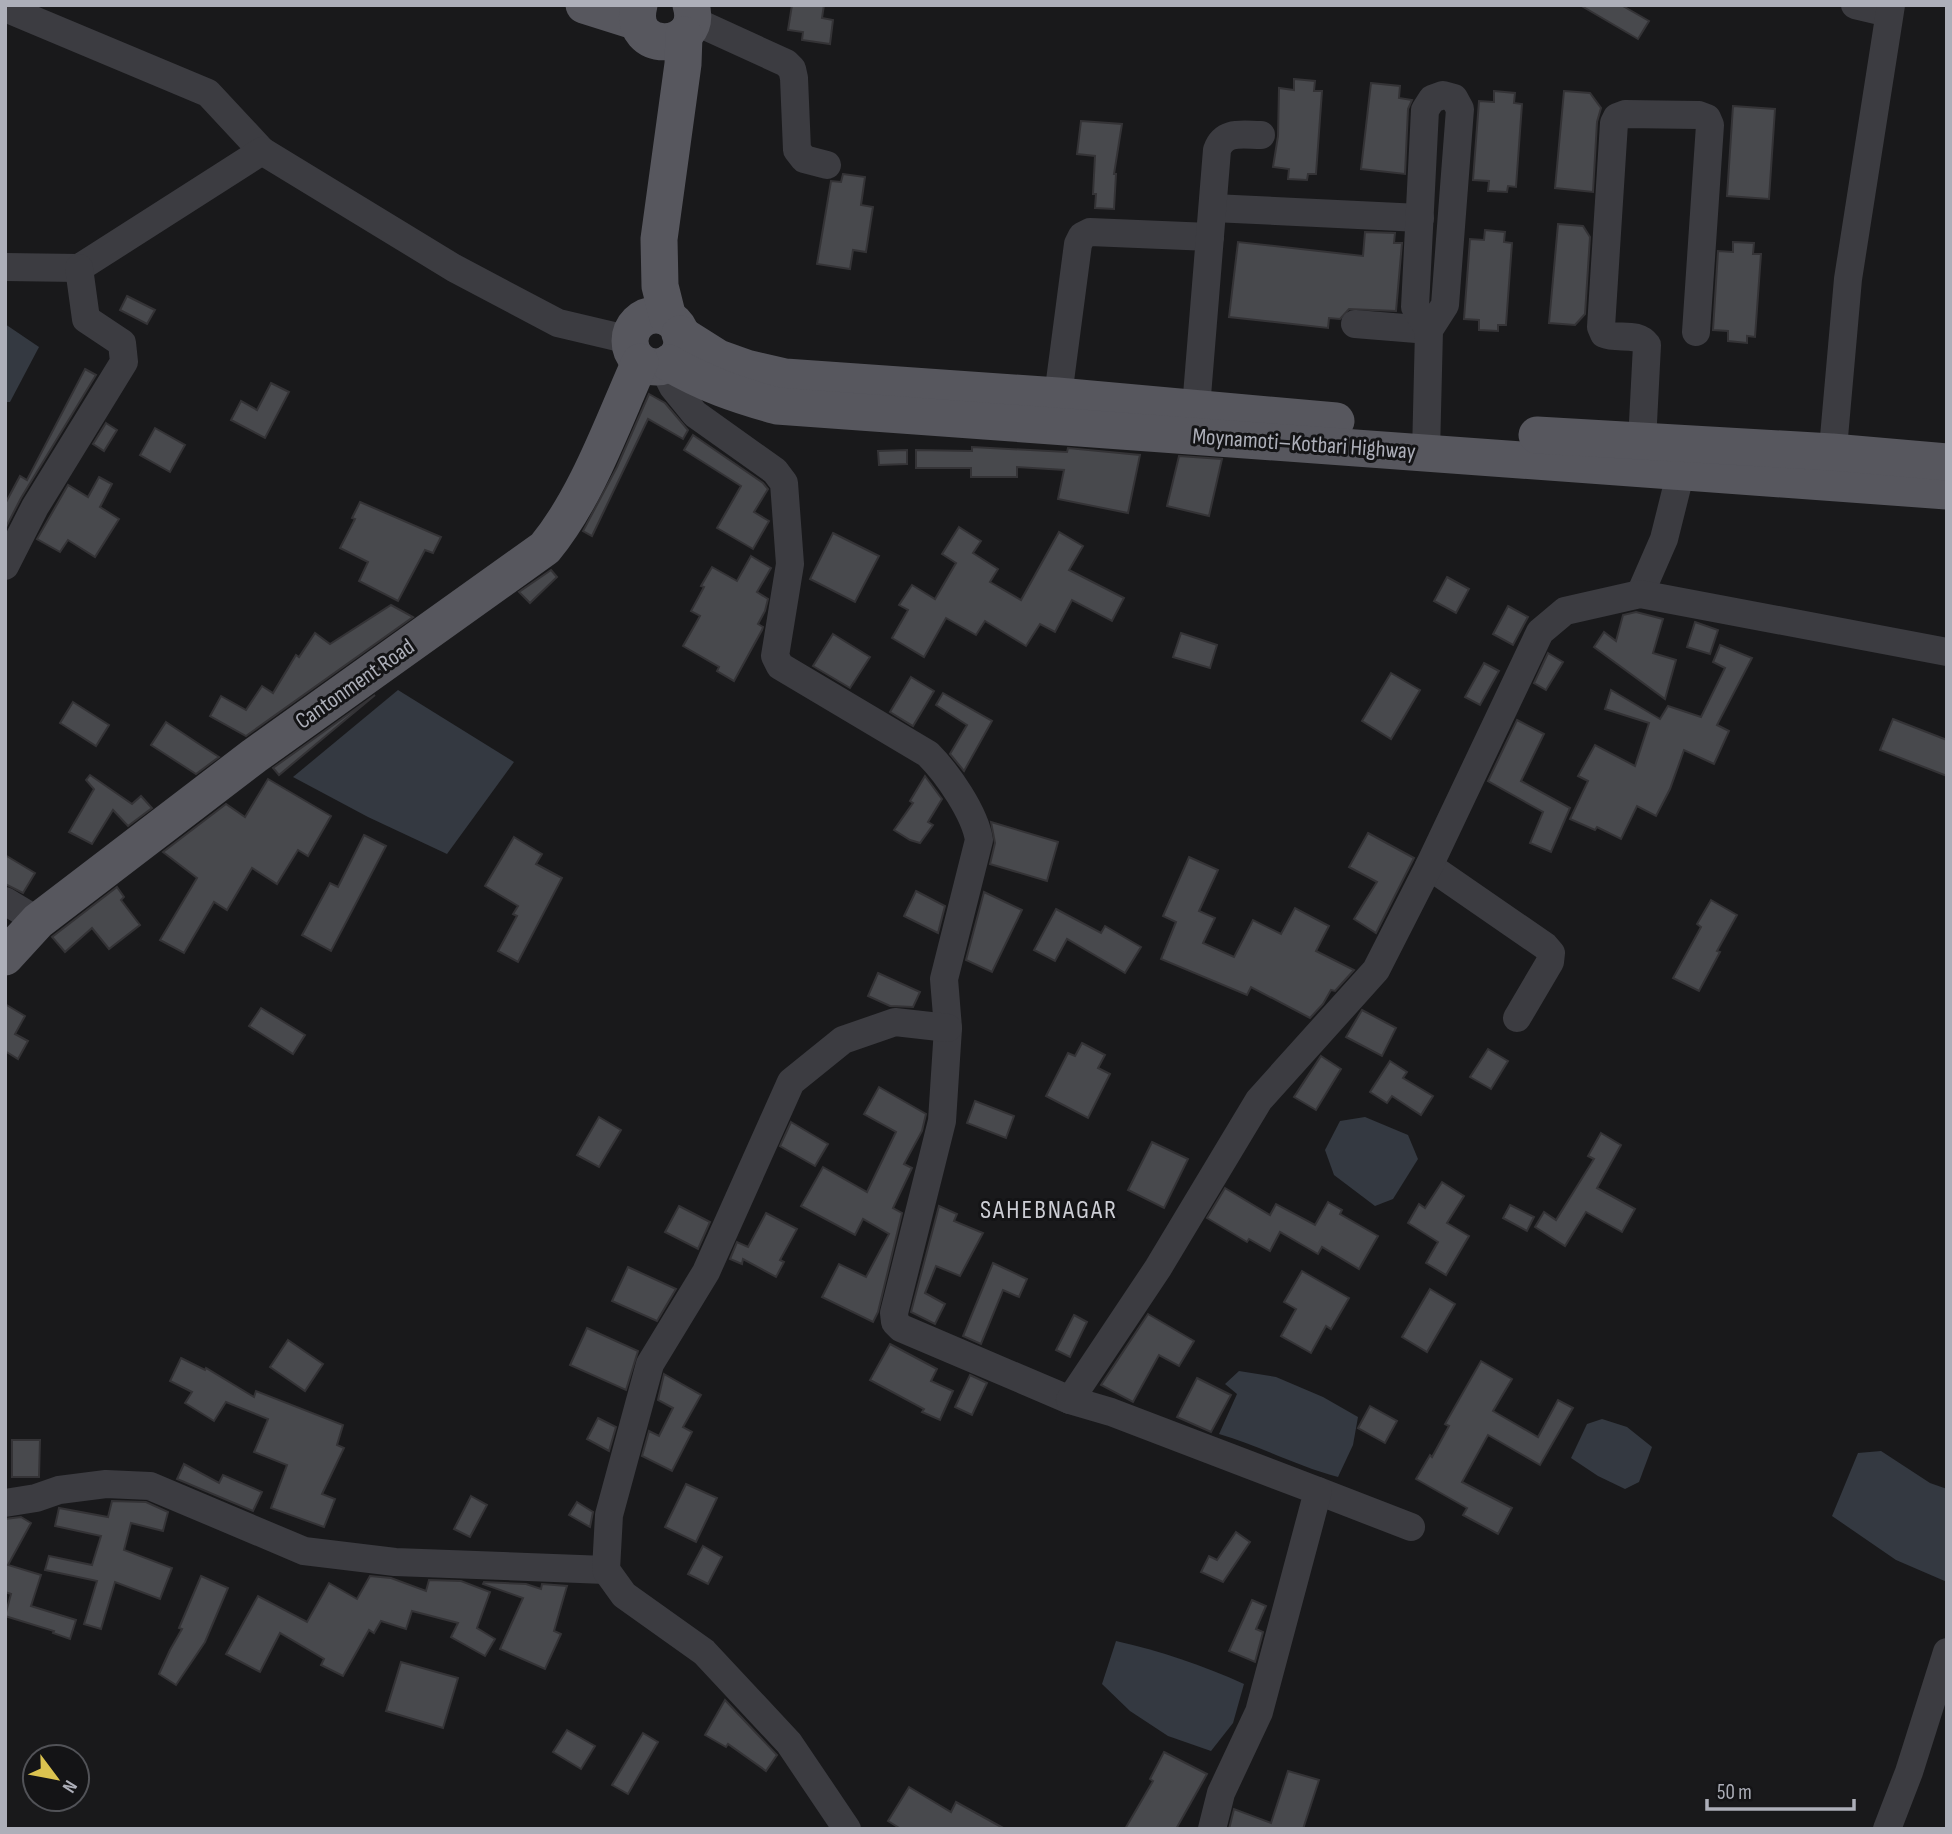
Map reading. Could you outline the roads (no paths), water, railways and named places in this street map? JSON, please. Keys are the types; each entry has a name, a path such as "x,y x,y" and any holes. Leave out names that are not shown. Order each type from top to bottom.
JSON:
{"main road":[{"path":"584,5 667,22 683,64 659,239 660,286 656,343"},
{"name":"Moynamoti–Kotbari Highway","path":"656,343 785,377 1196,408 1427,441 1681,471 1947,462"},
{"name":"Moynamoti–Kotbari Highway","path":"656,343 695,378 730,393 777,405 1427,441 1642,442 1831,467 1947,491"},
{"name":"Cantonment Road","path":"5,957 38,921 254,756 545,548 562,527 656,343"}],"street":[{"path":"1831,467 1848,279 1890,9 1856,5"},
{"path":"5,8 208,93 262,151 454,268 558,323 656,343 673,387 695,414 775,471 783,483 790,564 775,656 780,666 928,754 942,767 977,826 979,840 944,979 948,1028 942,1121 894,1313 895,1322 901,1328 1070,1400 1111,1412 1410,1527"},
{"path":"667,22 786,62 792,69 794,78 797,150 804,159 827,165"},
{"path":"1427,441 1429,330 1445,305 1460,109 1454,99 1443,95 1432,99 1425,110 1415,307 1429,330"},
{"path":"1642,442 1647,345 1643,339 1636,337 1612,337 1604,334 1601,327 1614,123 1618,117 1625,114 1699,115 1707,118 1710,125 1696,332"},
{"path":"1196,408 1217,150 1220,141 1228,135 1261,135"},
{"path":"5,267 79,268 262,151"},
{"path":"1213,208 1420,218"},
{"path":"1058,396 1078,244 1082,236 1090,233 1210,237"},
{"path":"5,566 35,507 124,362 122,343 86,319 79,268"},
{"path":"1355,324 1429,330"},
{"path":"1640,594 1664,538 1681,471"},
{"path":"1070,1400 1158,1268 1259,1100 1376,970 1429,866 1539,632 1564,611 1640,594 1947,652"},
{"path":"1429,866 1545,946 1551,953 1550,962 1517,1018"},
{"path":"5,901 38,921"},
{"path":"847,1829 789,1742 704,1652 624,1595 606,1570 609,1515 650,1364 706,1272 791,1082 843,1041 895,1022 948,1028"},
{"path":"5,1503 36,1498 59,1490 106,1484 150,1486 304,1551 395,1562 606,1570"},
{"path":"1212,1829 1221,1793 1259,1712 1318,1491"},
{"path":"1887,1829 1909,1772 1947,1652"}],"district":[{"name":"SAHEBNAGAR","path":"1049,1210"}]}
